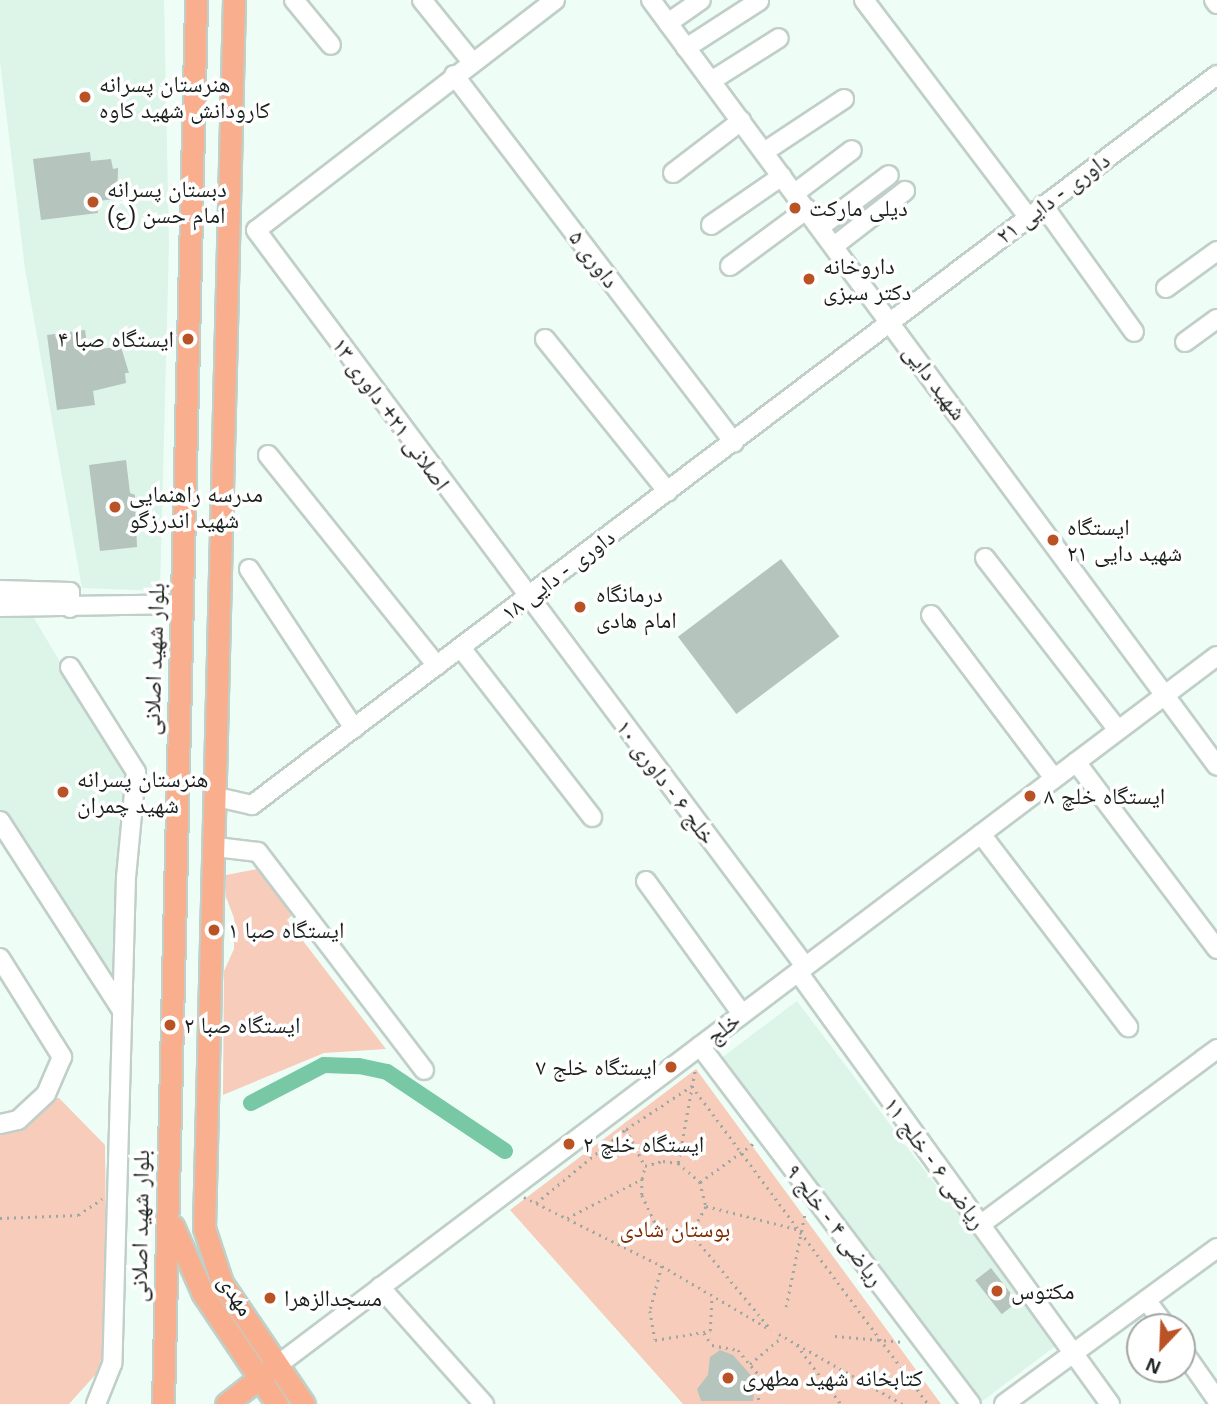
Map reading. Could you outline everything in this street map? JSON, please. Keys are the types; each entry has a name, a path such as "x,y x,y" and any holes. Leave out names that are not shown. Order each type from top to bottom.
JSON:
{"main road":[{"name":"بلوار شهید اصلانی","path":"163,1404 196,0"},
{"path":"216,847 234,0"},
{"name":"مهدی","path":"216,847 204,1228 222,1283 304,1404"},
{"name":"مهدی","path":"167,1206 179,1249 203,1294 277,1404"},
{"path":"226,1404 279,1364"}],"street":[{"path":"294,0 331,45"},
{"path":"422,0 472,62"},
{"path":"454,75 555,0"},
{"name":"شهید دایی","path":"651,0 1166,693 1217,766"},
{"path":"668,23 701,0"},
{"path":"864,0 1028,217"},
{"path":"686,48 760,1"},
{"path":"712,81 779,38"},
{"name":"اصلانی ۲۱+ داوری ۱۳","path":"454,75 256,230 527,599"},
{"name":"داوری ۵","path":"454,75 734,443"},
{"name":"داوری - دایی ۲۱","path":"890,321 1217,75"},
{"path":"764,152 844,99"},
{"path":"673,173 741,121"},
{"path":"794,193 852,150"},
{"path":"820,227 889,175"},
{"path":"711,225 782,176"},
{"path":"834,246 905,191"},
{"path":"1043,205 1134,332"},
{"path":"730,266 807,209"},
{"path":"1166,288 1217,251"},
{"path":"1185,342 1217,318"},
{"name":"داوری - دایی ۱۸","path":"217,797 252,805 734,443 890,321"},
{"path":"545,339 668,492"},
{"path":"268,455 437,666"},
{"path":"985,558 1118,730"},
{"path":"249,569 354,728"},
{"path":"0,590 70,592 70,608"},
{"name":"خلج ۶ - داوری ۱۰","path":"527,599 801,969"},
{"path":"0,607 70,608 183,604"},
{"path":"931,615 1054,778"},
{"path":"461,648 592,817"},
{"name":"خلج","path":"279,1364 1217,656"},
{"path":"69,667 136,772 121,1009 112,1364 96,1404"},
{"path":"1076,762 1217,949"},
{"path":"0,821 121,1009"},
{"path":"981,834 1128,1027"},
{"path":"216,847 258,852 424,1070"},
{"path":"646,881 742,1014"},
{"path":"0,958 62,1057 46,1094 18,1120 0,1124"},
{"name":"ریاضی ۶ - خلج ۱۱","path":"801,969 980,1225 1076,1352 1110,1404"},
{"name":"ریاضی ۴ - خلج ۹","path":"700,1046 971,1404"},
{"path":"980,1225 1217,1049"},
{"path":"1004,1404 1217,1248"},
{"path":"380,1287 484,1404"},
{"path":"1146,1300 1156,1313"},
{"path":"1196,1370 1217,1400"}],"path":[{"path":"678,1163 700,1046"},
{"path":"536,1203 626,1129 692,1086"},
{"path":"692,1086 887,1344 928,1404"},
{"path":"626,1129 645,1166 642,1195 654,1221 673,1233 691,1233"},
{"path":"700,1182 766,1134"},
{"path":"645,1166 678,1163 700,1182 706,1206 691,1233"},
{"path":"566,1218 642,1179"},
{"path":"0,1218 78,1215 117,1190"},
{"path":"509,1190 662,1266 771,1330 691,1233"},
{"path":"786,1307 800,1230 815,1199"},
{"path":"706,1206 800,1230"},
{"path":"662,1266 650,1311 654,1340 710,1331 712,1295"},
{"path":"704,1332 712,1345 738,1350 761,1377 758,1404"},
{"path":"750,1364 781,1335 902,1404"},
{"path":"835,1336 887,1344 918,1335"},
{"path":"796,1343 841,1404"}],"shaded area":[{"path":"0,0 164,0 169,245 160,591 82,588 25,269 0,62"},
{"name":"هنرستان پسرانه شهید چمران","path":"31,613 127,775 122,993 0,810 0,614"},
{"path":"797,1001 1056,1345 981,1402 721,1058"}],"green space":[{"path":"263,868 294,913 287,920 386,1049 324,1053 223,1095 224,971 234,949 234,918 226,897 226,875"},
{"name":"بوستان شادی","path":"696,1069 941,1404 683,1404 510,1210"},
{"path":"59,1098 105,1145 107,1340 97,1373 69,1404 0,1404 0,1133 27,1127 51,1099"}],"building":[{"path":"90,152 91,161 111,159 113,169 118,168 117,199 96,201 98,213 41,220 33,159"},
{"path":"85,330 87,345 96,344 97,349 121,347 129,373 125,373 126,383 93,391 95,405 57,410 47,335"},
{"path":"126,460 130,493 135,495 137,547 100,551 89,465"},
{"path":"781,559 839,636 736,714 678,637"},
{"name":"مکتوس","path":"991,1268 1017,1302 1002,1314 975,1280"},
{"name":"کتابخانه شهید مطهری","path":"720,1350 733,1355 756,1381 753,1401 701,1401 697,1389 708,1375 710,1357"}],"waterway":[{"path":"251,1103 324,1065 359,1066 387,1072 505,1151"}],"place":[{"name":"هنرستان پسرانه کارودانش شهید کاوه","path":"85,97"},
{"name":"دبستان پسرانه امام حسن (ع)","path":"93,202"},
{"name":"دیلی مارکت","path":"795,208"},
{"name":"داروخانه دکتر سبزی","path":"809,279"},
{"name":"ایستگاه صبا ۴","path":"188,339"},
{"name":"مدرسه راهنمایی شهید اندرزگو","path":"115,507"},
{"name":"ایستگاه شهید دایی ۲۱","path":"1053,540"},
{"name":"درمانگاه امام هادی","path":"580,607"},
{"name":"هنرستان پسرانه شهید چمران","path":"63,792"},
{"name":"ایستگاه خلچ ۸","path":"1030,796"},
{"name":"ایستگاه صبا ۱","path":"214,930"},
{"name":"ایستگاه صبا ۲","path":"170,1025"},
{"name":"ایستگاه خلج ۷","path":"671,1067"},
{"name":"ایستگاه خلچ ۲","path":"569,1144"},
{"name":"مکتوس","path":"997,1291"},
{"name":"مسجدالزهرا","path":"270,1298"},
{"name":"کتابخانه شهید مطهری","path":"728,1378"}]}
